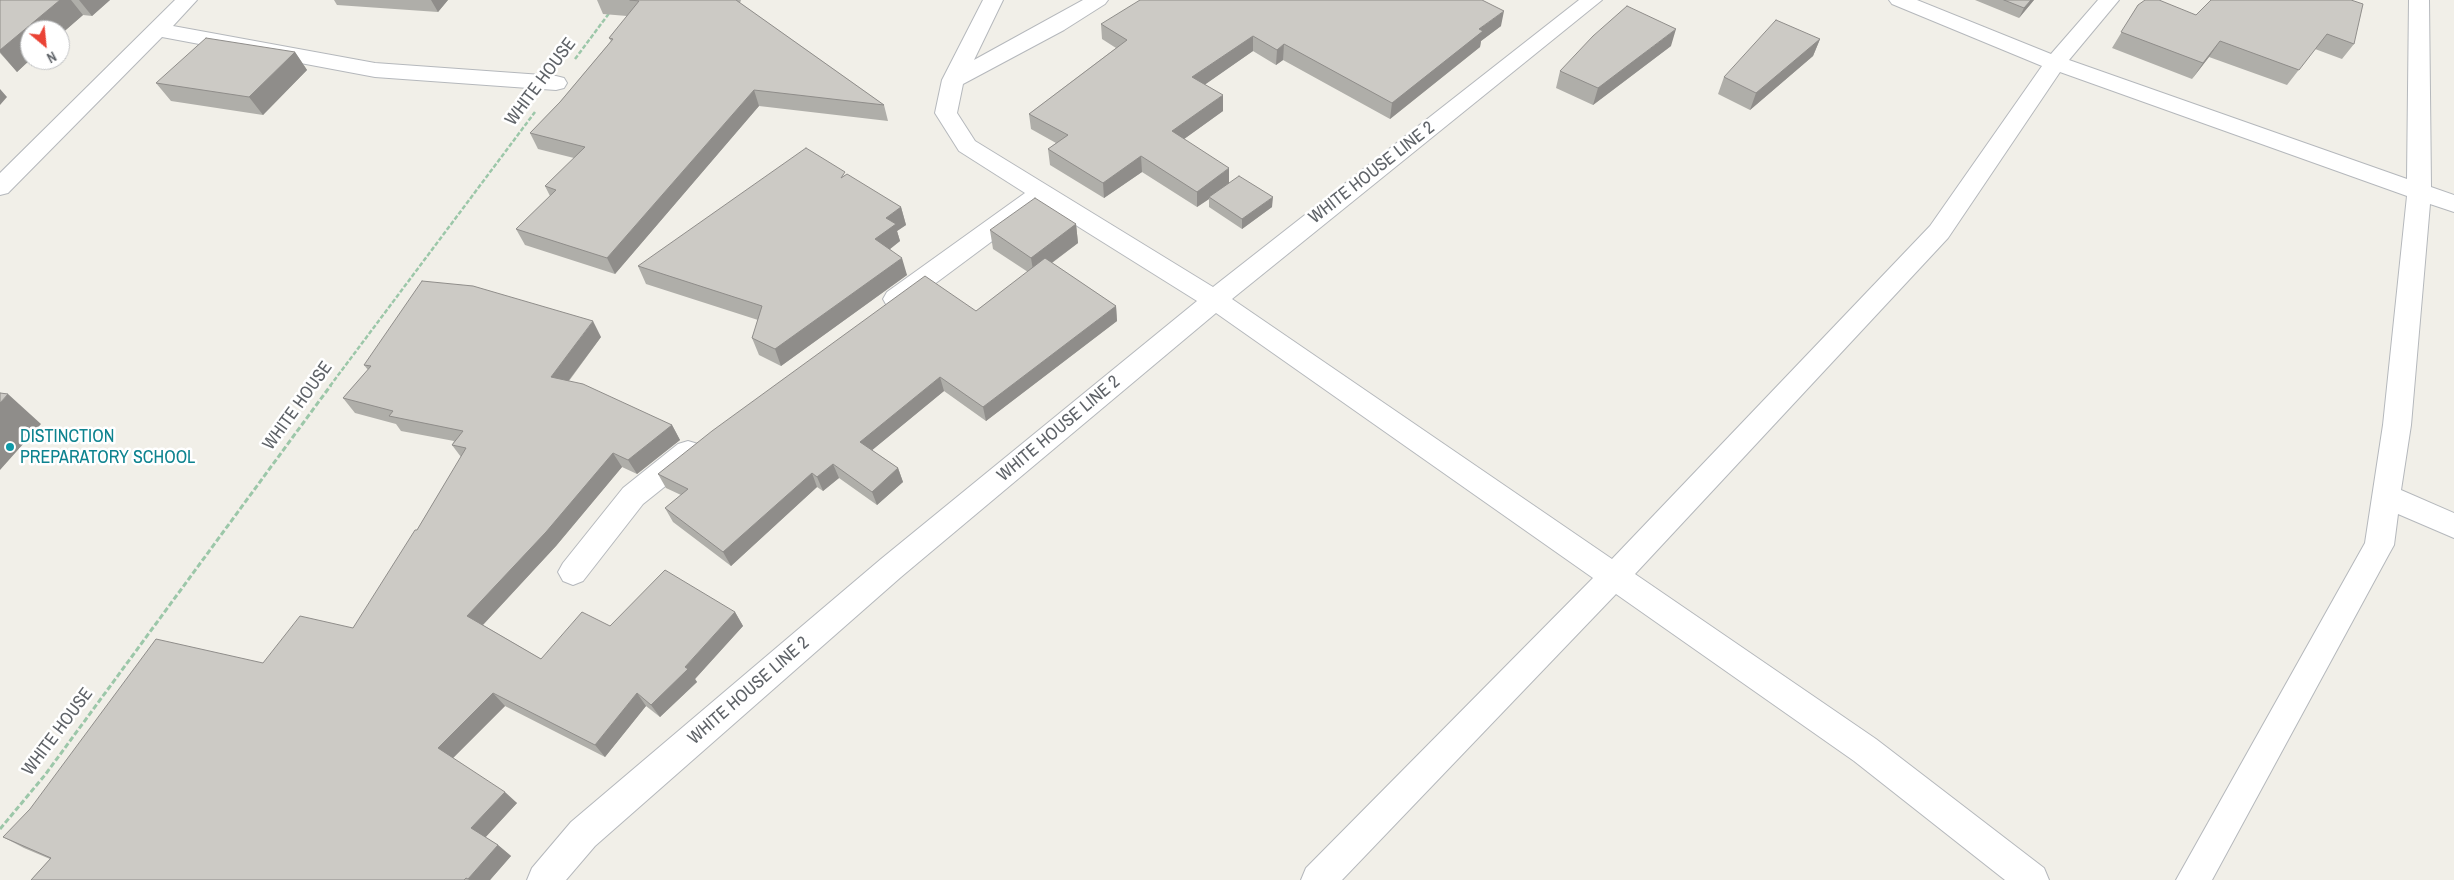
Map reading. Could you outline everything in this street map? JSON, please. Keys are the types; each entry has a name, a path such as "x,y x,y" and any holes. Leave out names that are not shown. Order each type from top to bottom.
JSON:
{"street":[{"path":"0,187 187,0"},
{"path":"993,0 954,80 946,114 967,146 1215,300 1865,750 2032,880"},
{"path":"954,80 1057,25 1098,0"},
{"name":"WHITE HOUSE LINE 2","path":"544,880 590,828 891,568 1281,245 1592,0"},
{"path":"1899,0 2055,63 2454,204"},
{"path":"1318,880 1539,656 1939,232 2055,63 2109,0"},
{"path":"2193,880 2378,545 2397,425 2419,192 2419,0"},
{"path":"158,30 376,70 556,83"},
{"path":"880,311 1042,192"},
{"path":"573,572 633,496 708,436"},
{"path":"2386,496 2454,526"}],"path":[{"name":"WHITE HOUSE","path":"0,829 45,775 411,276 614,8"}],"building":[{"path":"0,0 60,0 36,20 20,20 20,33 0,50"},
{"path":"630,0 736,0 884,105 754,90 607,258 516,229 556,190 545,186 585,147 530,133 560,102 613,39 609,38 639,1"},
{"path":"1140,0 1482,0 1504,11 1479,29 1483,31 1392,103 1284,44 1277,50 1253,36 1192,77 1223,95 1172,131 1229,168 1197,192 1141,156 1103,183 1048,149 1068,135 1029,114 1127,40 1101,24"},
{"path":"2004,0 2031,0 2024,8"},
{"path":"2145,0 2159,0 2196,15 2211,0 2351,0 2363,4 2354,44 2327,34 2299,70 2220,41 2203,63 2121,32 2138,5"},
{"path":"1627,6 1676,29 1598,88 1560,71 1593,36"},
{"path":"1776,20 1820,39 1756,93 1724,77"},
{"path":"206,38 295,52 249,97 156,83"},
{"path":"806,148 845,172 841,178 847,174 901,207 886,218 896,224 875,239 902,258 775,349 752,338 762,306 638,266"},
{"path":"1239,176 1273,197 1242,219 1209,197"},
{"path":"1035,198 1076,224 1031,258 990,230"},
{"path":"1045,258 1116,306 983,407 940,377 860,442 898,468 872,492 833,464 817,477 812,473 723,552 665,508 688,489 658,474 712,431 925,276 976,311"},
{"path":"422,281 473,286 593,321 551,377 583,384 672,425 628,460 613,453 546,532 467,616 541,659 582,612 610,626 665,570 735,612 685,667 688,669 651,705 637,693 595,745 493,693 438,748 505,792 471,828 498,845 468,879 31,880 51,858 3,837 30,809 156,639 263,663 300,616 353,628 415,530 417,530 466,448 452,445 463,431 389,416 393,411 343,398 371,366 364,365"},
{"path":"0,393 8,394 0,403"}],"place":[{"name":"DISTINCTION PREPARATORY SCHOOL","path":"10,447"}]}
